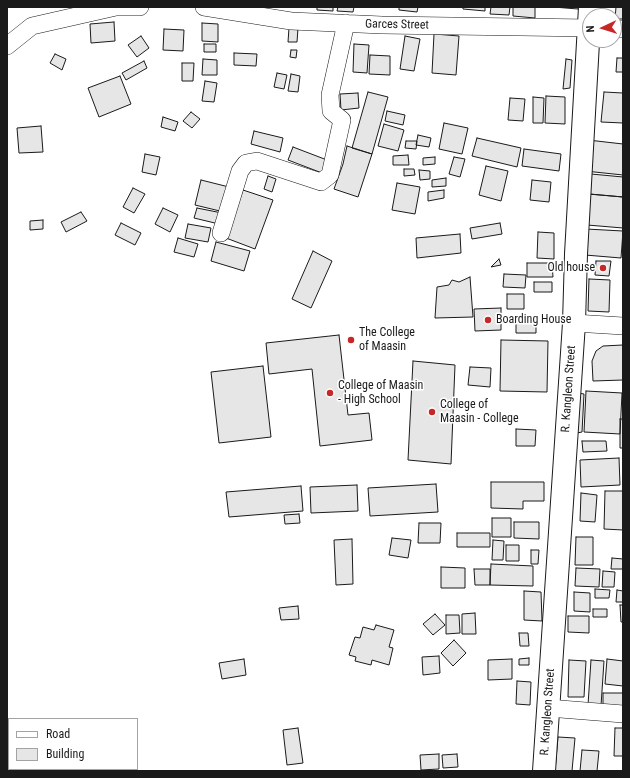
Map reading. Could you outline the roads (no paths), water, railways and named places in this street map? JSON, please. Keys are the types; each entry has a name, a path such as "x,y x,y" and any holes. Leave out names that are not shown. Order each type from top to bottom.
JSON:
{"main road":[{"name":"R. Kangleon Street","path":"544,771 574,323 576,254 588,48"}],"street":[{"path":"7,46 32,26 116,7 140,7"},
{"name":"Garces Street","path":"204,7 291,20 346,23 582,28"},
{"path":"221,233 240,171 246,163 257,161 321,182 330,175 342,120 331,111 330,95 346,23"},
{"path":"574,323 623,326"},
{"path":"548,708 623,714"}],"place":[{"name":"Old house","path":"603,268"},
{"name":"Boarding House","path":"488,320"},
{"name":"The College of Maasin","path":"351,340"},
{"name":"College of Maasin - High School","path":"330,393"},
{"name":"College of Maasin - College","path":"432,412"}]}
